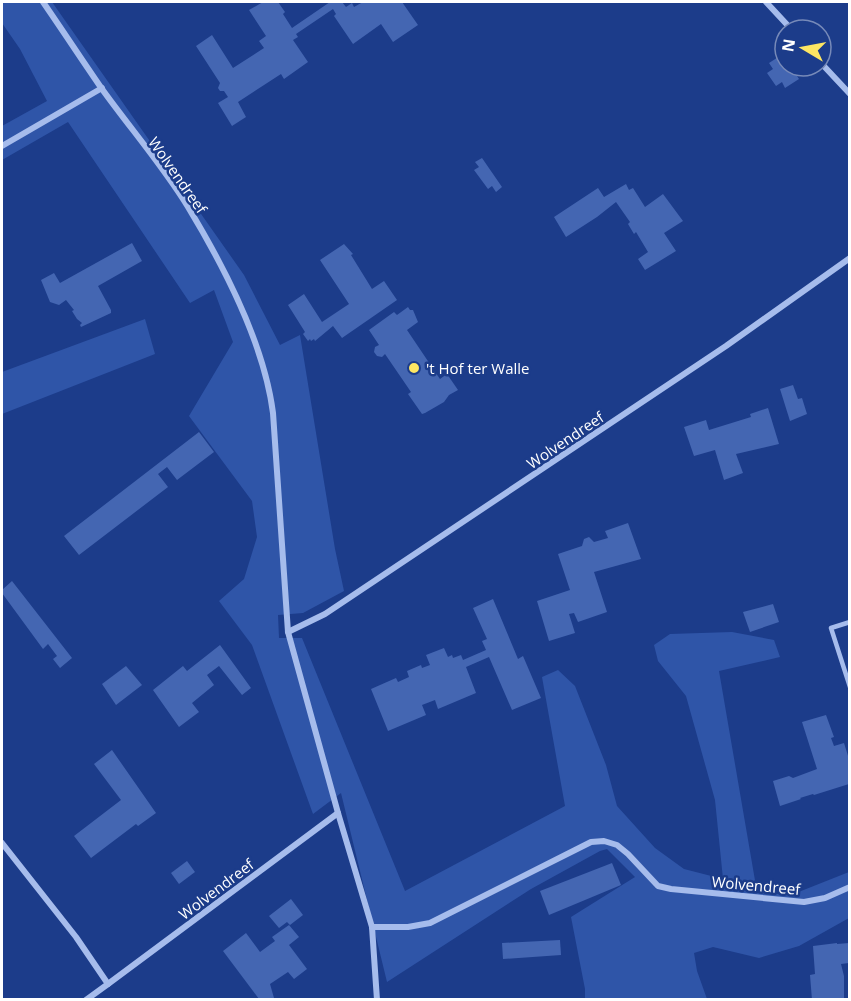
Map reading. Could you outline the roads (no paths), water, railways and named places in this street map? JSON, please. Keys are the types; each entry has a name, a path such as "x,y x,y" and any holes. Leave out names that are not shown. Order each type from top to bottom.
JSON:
{"street":[{"name":"Wolvendreef","path":"43,2 187,206 228,280 256,346 270,391 273,413 288,632 372,927 378,999"},
{"path":"766,2 781,18"},
{"path":"833,76 849,94"},
{"path":"2,146 102,88"},
{"name":"Wolvendreef","path":"288,632 325,614 726,346 849,258"},
{"name":"Wolvendreef","path":"86,999 338,813"},
{"name":"Wolvendreef","path":"372,927 408,927 430,923 591,842 604,841 617,845 658,886 671,889 804,902 825,898 849,887"},
{"path":"2,843 76,937 108,984"}],"lane":[{"path":"849,622 831,628 849,687"}],"place":[{"name":"'t Hof ter Walle","path":"414,368"}]}
